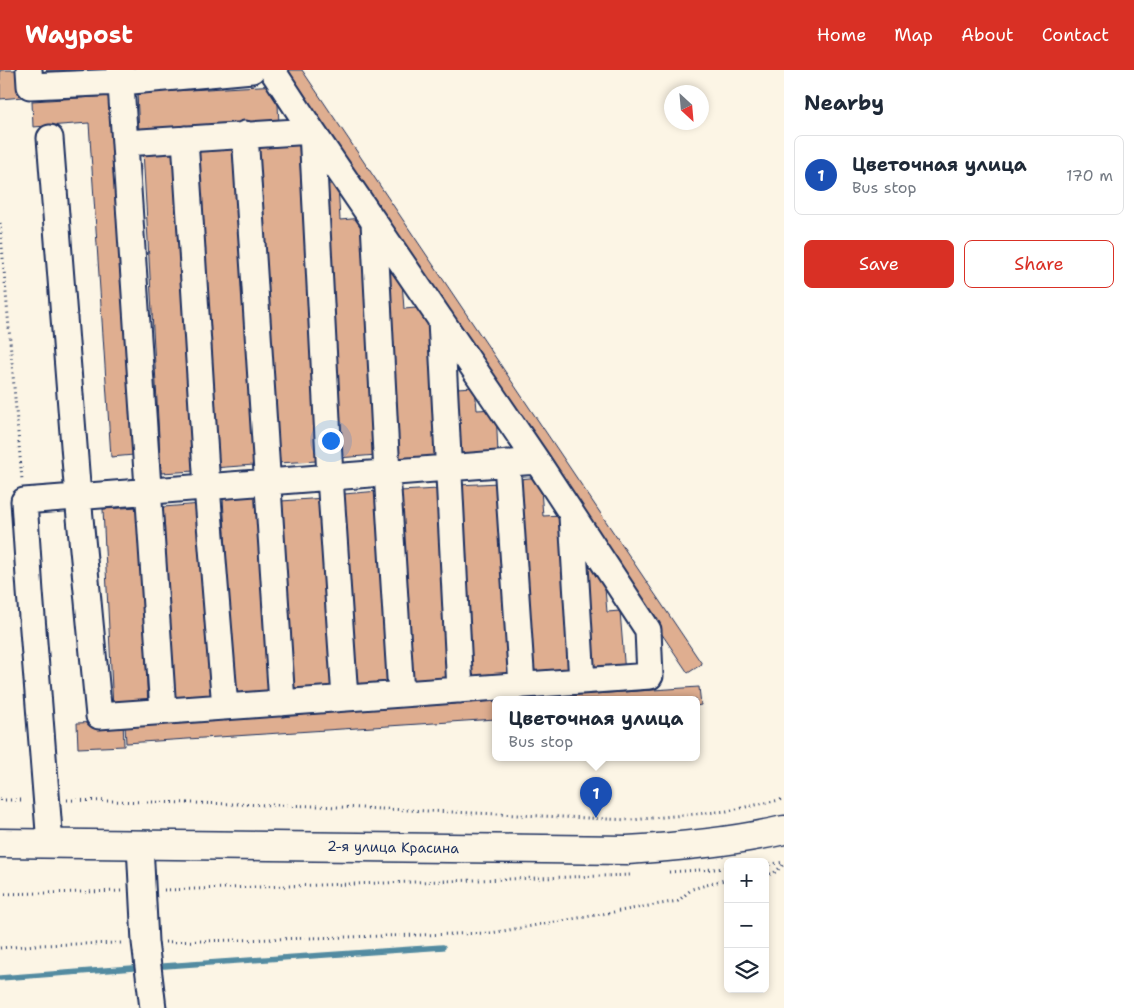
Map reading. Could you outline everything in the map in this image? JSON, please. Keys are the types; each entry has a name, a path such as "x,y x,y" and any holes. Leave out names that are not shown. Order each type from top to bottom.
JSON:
{"main road":[{"name":"2-я улица Красина","path":"0,843 627,850 684,847 784,830"}],"lane":[{"path":"29,70 30,86 121,76 252,70"},
{"path":"50,138 78,497 99,716 650,676 648,630 537,461 272,70"},
{"path":"121,76 163,711"},
{"path":"125,143 312,131"},
{"path":"312,131 330,477 345,698"},
{"path":"245,134 282,703"},
{"path":"184,139 207,487 225,707"},
{"path":"374,221 401,694"},
{"path":"441,320 460,690"},
{"path":"50,844 24,501 537,461"},
{"path":"507,464 522,685"},
{"path":"572,515 582,681"},
{"path":"140,845 146,942 153,1008"}],"path":[{"path":"0,223 24,501"},
{"path":"0,800 317,806 631,820 727,811 784,799"},
{"path":"769,865 784,863"},
{"path":"769,874 773,874 784,863"},
{"path":"661,873 724,868"},
{"path":"0,894 633,875"},
{"path":"0,948 36,945 491,933 678,901 692,889 724,880"}],"building":[{"path":"0,70 21,70 23,97 0,99"},
{"path":"46,70 107,70 46,74"},
{"path":"283,70 302,70 702,664 688,673"},
{"path":"277,85 279,124 139,132 137,93"},
{"path":"111,96 134,455 111,457 89,123 33,127 32,101"},
{"path":"236,141 254,465 213,468 195,143"},
{"path":"299,145 317,461 276,463 258,148"},
{"path":"177,149 195,471 161,473 143,151"},
{"path":"323,184 338,184 340,220 363,218 377,455 338,458"},
{"path":"401,268 404,309 428,307 437,457 396,459 385,269"},
{"path":"475,387 477,410 496,409 498,454 460,456 456,388"},
{"path":"540,477 543,516 562,515 571,678 531,680 520,479"},
{"path":"499,483 510,684 470,686 458,485"},
{"path":"439,489 450,682 410,684 399,491"},
{"path":"379,491 390,693 356,695 344,494"},
{"path":"261,496 272,703 235,705 223,498"},
{"path":"325,498 336,692 292,694 281,501"},
{"path":"202,504 213,706 174,708 163,507"},
{"path":"139,507 148,707 113,709 103,509"},
{"path":"603,565 607,612 620,611 625,674 592,676 584,566"},
{"path":"699,687 700,696 562,696"},
{"path":"492,701 492,719 126,743 125,725"},
{"path":"123,721 124,746 78,748 77,723"}],"waterway":[{"path":"164,966 443,947"},
{"path":"0,978 133,968"}],"place":[{"name":"Цветочная улица","path":"596,818"}]}
